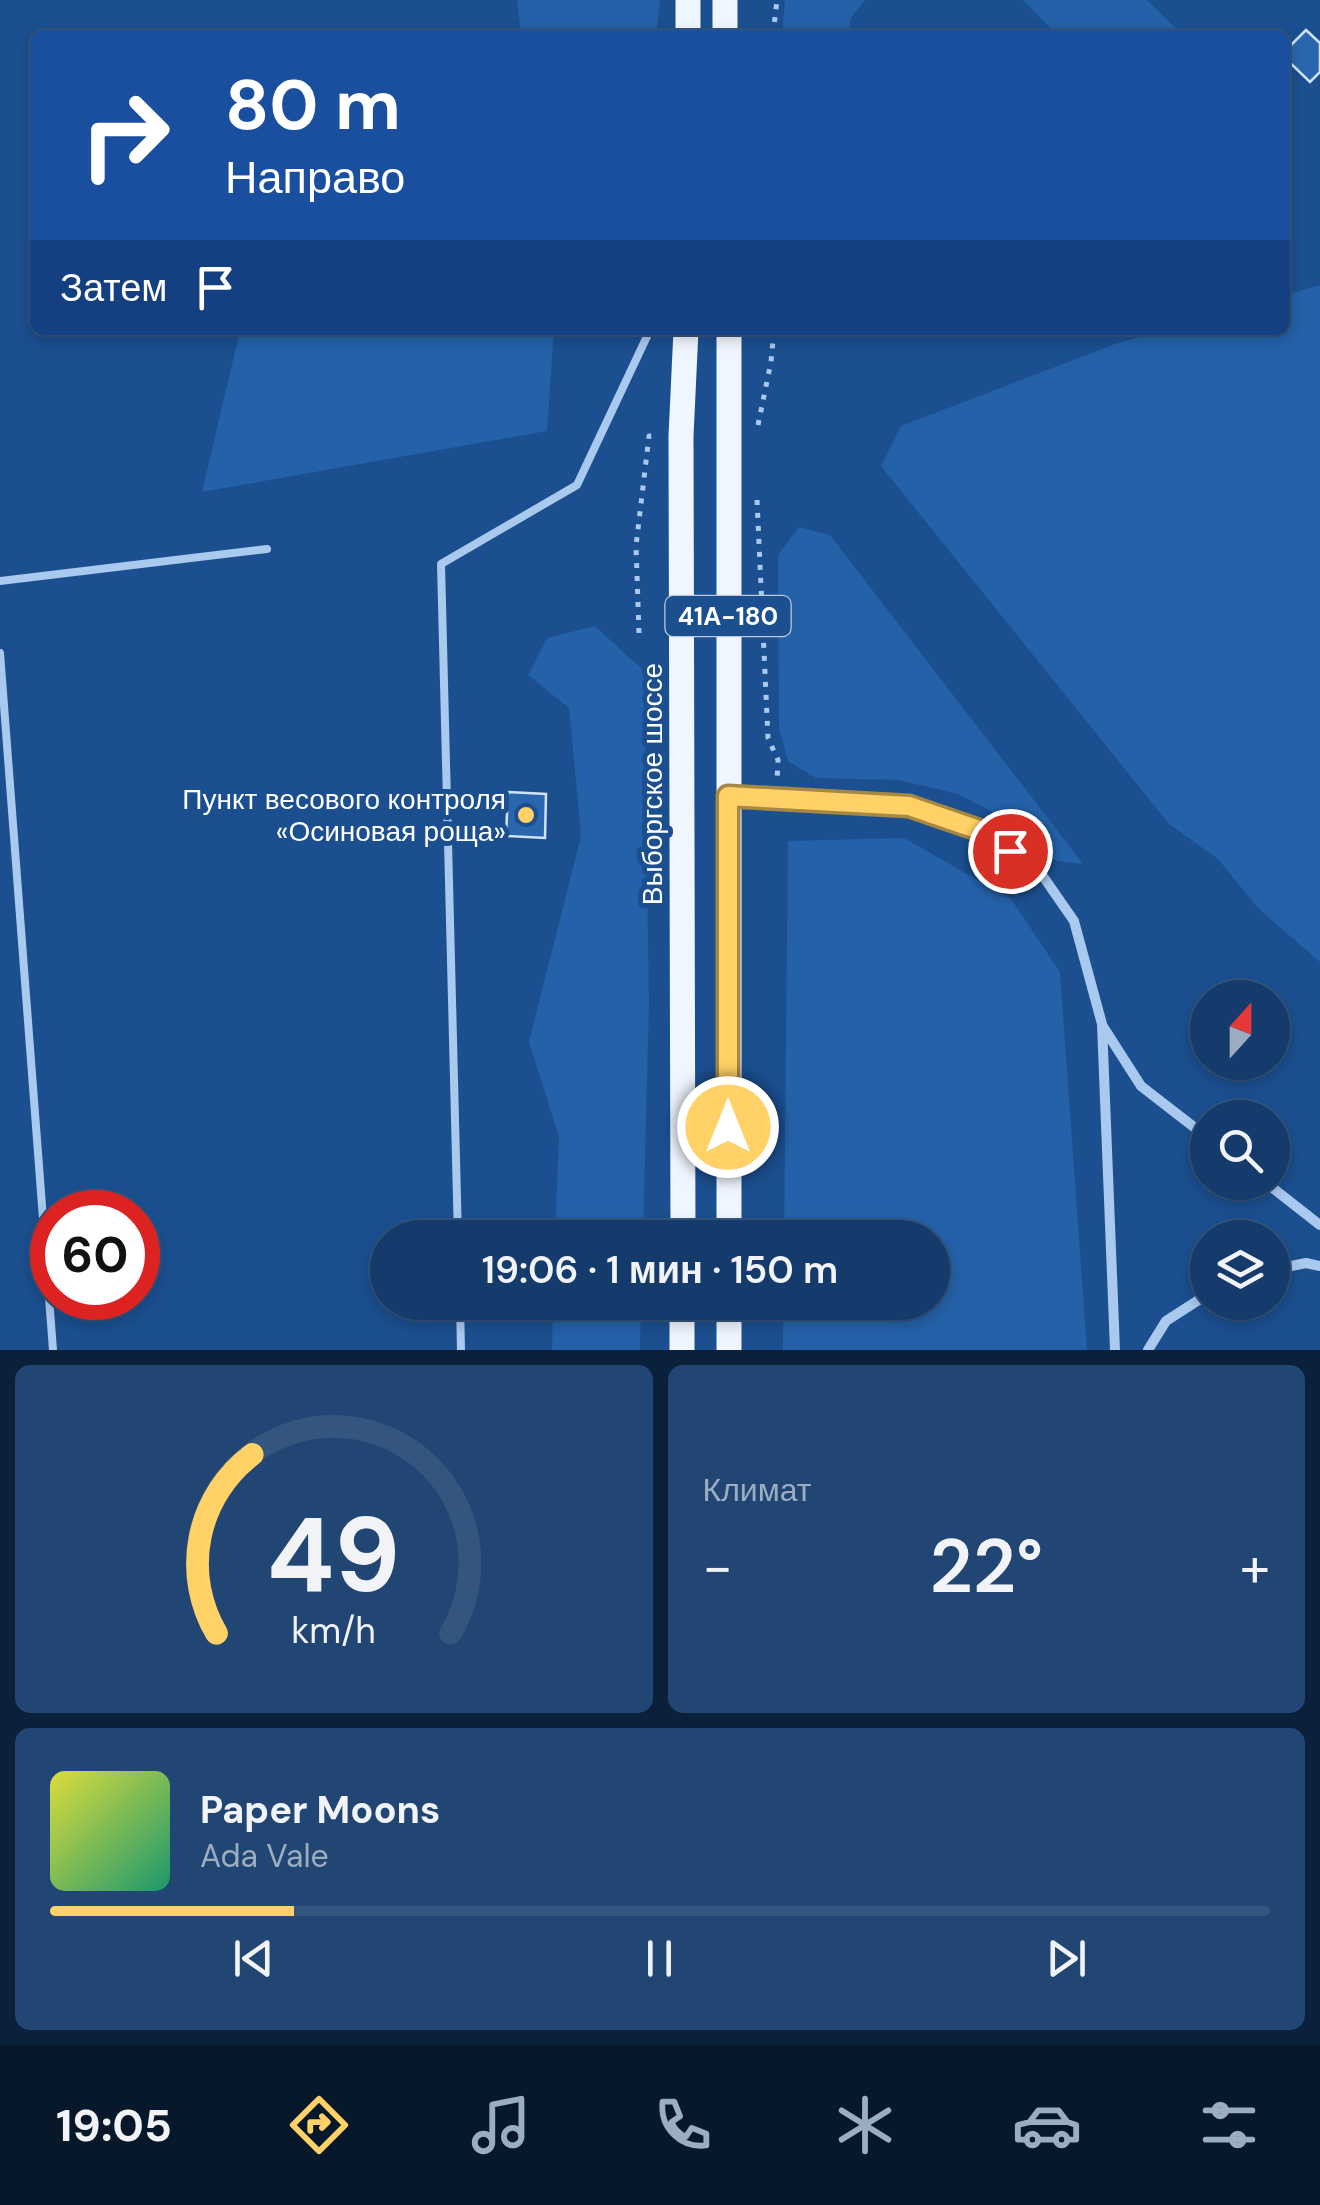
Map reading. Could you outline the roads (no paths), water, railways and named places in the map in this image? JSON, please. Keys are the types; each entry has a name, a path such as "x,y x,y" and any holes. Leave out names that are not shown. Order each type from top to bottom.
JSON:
{"main road":[{"path":"688,0 688,30"},
{"path":"725,0 725,30"},
{"name":"Выборгское шоссе","path":"683,1220 681,436 686,335"},
{"name":"41А-180","path":"729,335 729,1220"},
{"path":"682,1320 682,1350"},
{"path":"729,1320 729,1350"}],"street":[{"path":"728,796 909,806 979,830 1040,872 1074,921 1102,1024 1115,1350"},
{"path":"1102,1024 1141,1086 1190,1124"},
{"path":"1289,1200 1320,1225"},
{"path":"1290,1266 1306,1263 1320,1266"},
{"path":"1148,1350 1166,1321 1190,1306"}],"lane":[{"path":"458,1220 441,564 577,485 648,335"},
{"path":"0,581 267,549"},
{"path":"0,652 52,1350"},
{"path":"460,1320 461,1350"}],"place":[{"name":"Пункт весового контроля «Осиновая роща»","path":"526,815"}]}
